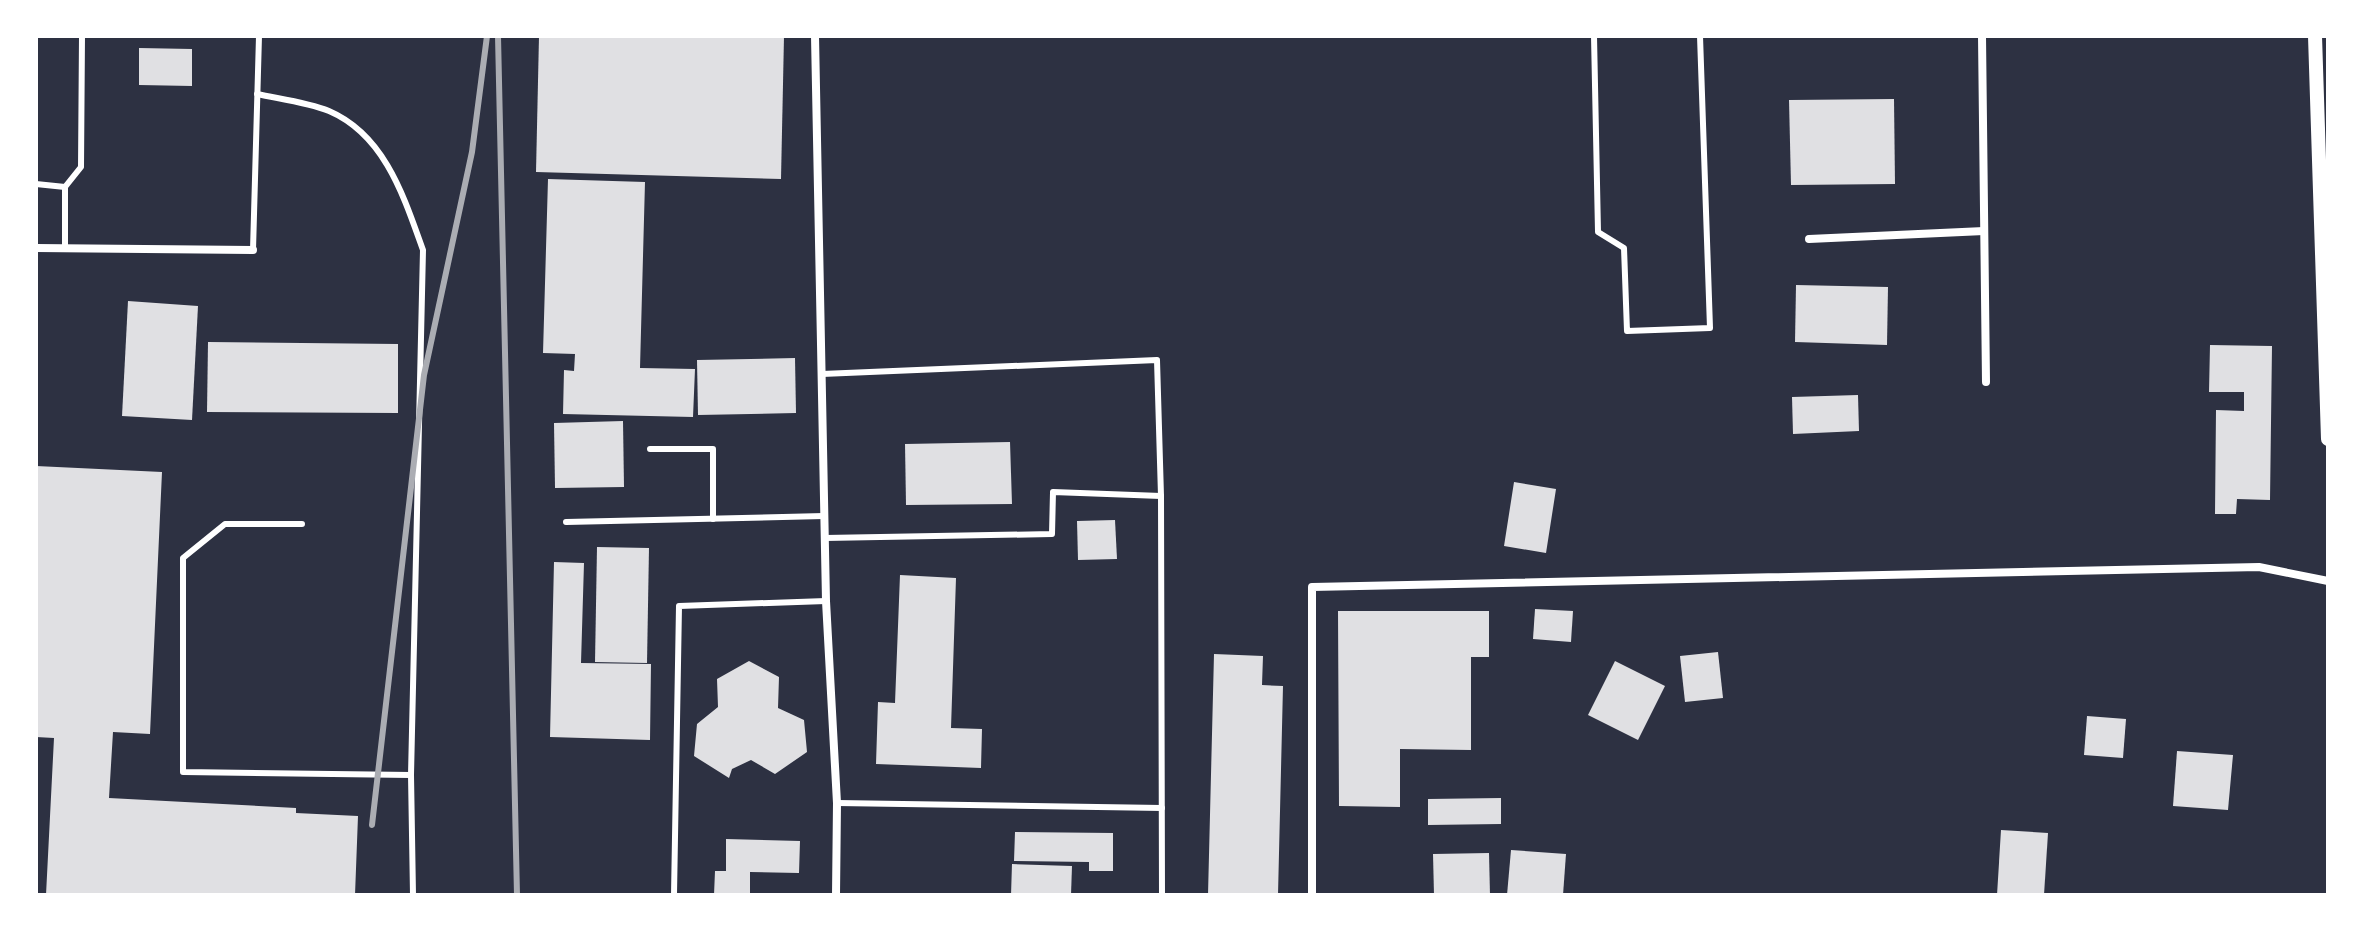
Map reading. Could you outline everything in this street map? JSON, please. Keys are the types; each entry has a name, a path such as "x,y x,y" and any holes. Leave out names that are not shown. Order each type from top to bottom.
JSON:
{"street":[{"path":"815,36 826,601 837,803 836,895"},
{"path":"1982,36 1986,382"},
{"path":"2315,36 2325,184 2328,439"},
{"path":"1809,239 1984,231"},
{"path":"36,248 253,250"},
{"path":"1312,895 1312,587 2259,567 2328,581"}],"lane":[{"path":"65,248 65,187 81,167 82,36"},
{"path":"253,250 259,36"},
{"path":"1594,36 1598,232 1624,248 1627,331 1710,328 1700,36"},
{"path":"257,94 329,111 359,130 380,151 406,201 423,250 411,775 413,895"},
{"path":"36,184 65,187"},
{"path":"822,374 1157,360 1161,496 1162,895"},
{"path":"650,449 713,449 713,519"},
{"path":"825,538 1052,534 1053,492 1161,496"},
{"path":"566,522 824,516"},
{"path":"302,524 225,524 183,558 183,772 411,775"},
{"path":"674,895 679,606 826,601"},
{"path":"837,803 1162,808"}],"building":[{"path":"539,36 784,36 781,179 536,172"},
{"path":"139,48 192,49 192,86 139,85"},
{"path":"1894,99 1895,184 1791,185 1789,100"},
{"path":"548,179 645,182 640,368 695,369 693,417 563,414 564,370 574,371 575,354 543,353"},
{"path":"1796,285 1888,287 1887,345 1795,342"},
{"path":"128,301 198,306 192,420 122,416"},
{"path":"208,342 398,344 398,413 207,412"},
{"path":"2210,345 2272,346 2270,500 2237,499 2236,514 2215,514 2216,410 2244,411 2244,392 2209,392"},
{"path":"795,358 796,413 698,415 697,360"},
{"path":"1858,395 1859,431 1793,434 1792,397"},
{"path":"623,421 624,487 555,488 554,423"},
{"path":"1010,442 1012,504 906,505 905,444"},
{"path":"36,466 162,472 150,734 113,732 109,798 296,808 296,813 358,816 355,895 46,895 54,738 36,737"},
{"path":"1514,482 1556,489 1546,553 1504,546"},
{"path":"1115,520 1117,559 1078,560 1077,521"},
{"path":"597,547 649,548 647,663 595,662"},
{"path":"554,562 584,563 581,663 651,664 650,740 550,737"},
{"path":"900,575 956,578 951,728 982,729 981,768 876,764 878,702 895,703"},
{"path":"1535,609 1573,611 1571,642 1533,639"},
{"path":"1338,611 1489,611 1489,657 1471,657 1471,750 1400,749 1400,807 1339,806"},
{"path":"1718,652 1723,698 1685,702 1680,656"},
{"path":"1214,654 1263,656 1262,685 1283,686 1278,895 1208,895"},
{"path":"749,661 779,677 778,708 804,720 807,752 775,774 751,760 732,769 729,778 694,756 697,724 718,707 717,679"},
{"path":"1615,661 1665,686 1638,740 1588,715"},
{"path":"2087,716 2126,719 2123,758 2084,755"},
{"path":"2177,751 2233,755 2228,810 2173,806"},
{"path":"1501,798 1501,824 1428,825 1428,799"},
{"path":"2001,830 2048,833 2044,895 1997,895"},
{"path":"1015,832 1113,833 1113,871 1089,871 1089,862 1014,861"},
{"path":"726,839 800,841 799,873 750,872 750,895 714,895 715,871 726,871"},
{"path":"1511,850 1566,854 1563,895 1507,895"},
{"path":"1489,853 1490,895 1434,895 1433,854"},
{"path":"1012,864 1072,866 1071,895 1011,895"}],"railway":[{"path":"372,825 424,375 472,152 487,36"},
{"path":"498,36 517,895"}]}
